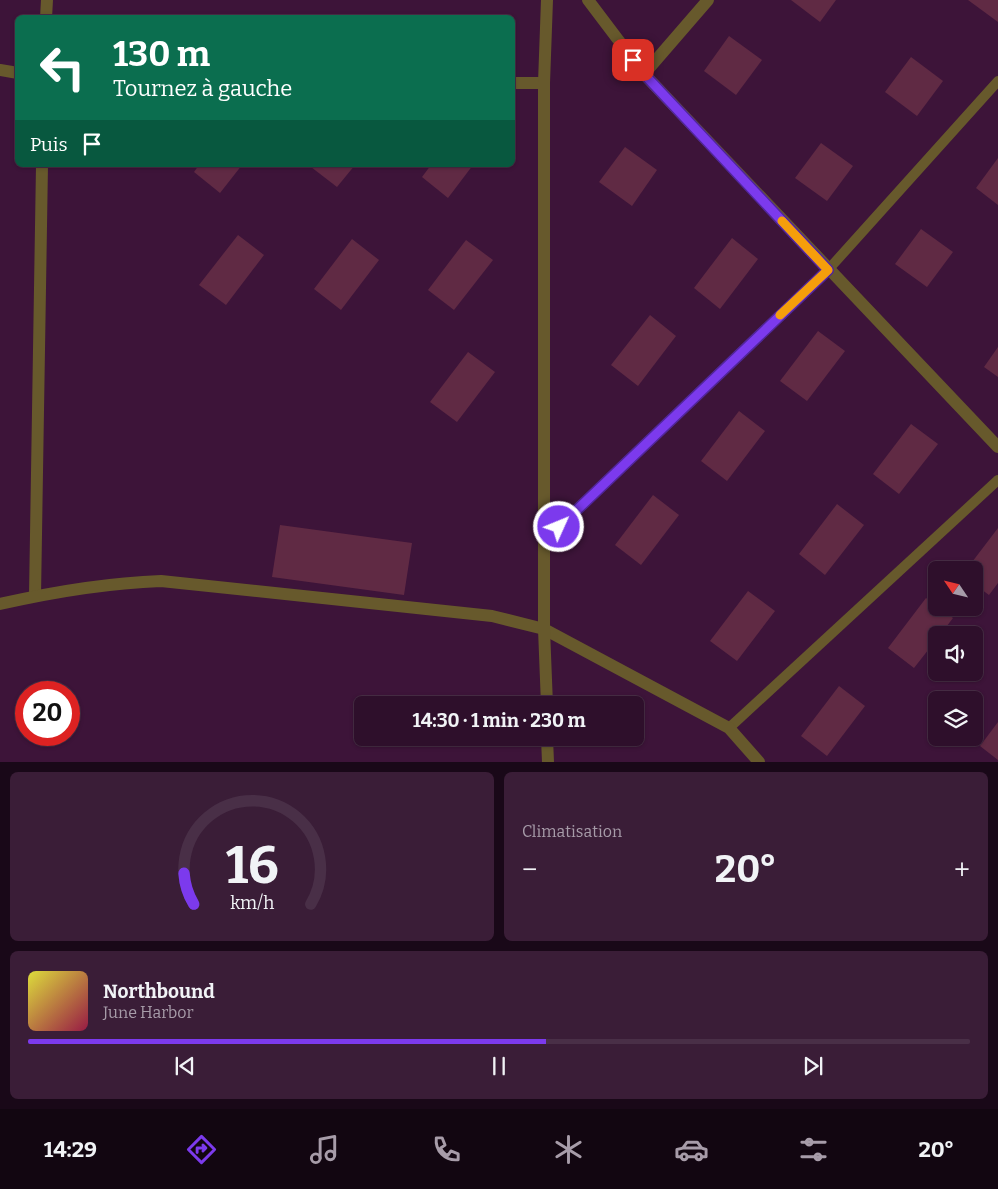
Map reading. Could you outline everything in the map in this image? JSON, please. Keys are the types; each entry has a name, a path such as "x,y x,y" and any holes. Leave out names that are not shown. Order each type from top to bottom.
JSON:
{"street":[{"path":"46,15 47,0"},
{"path":"547,0 544,83 544,629 547,696"},
{"path":"588,0 644,74 998,447"},
{"path":"644,74 708,0"},
{"path":"0,70 15,72"},
{"path":"515,83 544,83"},
{"path":"35,596 42,167"},
{"path":"0,604 35,596 121,583 161,581 492,616 544,629 729,728 759,762"},
{"path":"548,746 548,762"}],"lane":[{"path":"545,540 828,270 998,81"},
{"path":"729,728 998,480"}],"building":[{"path":"791,0 836,0 820,22"},
{"path":"968,0 998,0 998,22"},
{"path":"729,36 762,60 736,95 704,71"},
{"path":"911,57 943,81 917,116 885,92"},
{"path":"821,143 853,166 827,201 795,178"},
{"path":"625,147 657,170 632,206 599,182"},
{"path":"998,158 998,205 976,188"},
{"path":"198,167 240,167 220,193 194,172"},
{"path":"311,167 353,167 337,187"},
{"path":"430,167 471,167 448,198 422,177"},
{"path":"921,229 953,252 927,287 895,264"},
{"path":"238,235 264,255 226,305 199,285"},
{"path":"732,238 758,259 720,309 694,288"},
{"path":"352,239 379,260 341,310 314,289"},
{"path":"466,240 493,260 454,310 428,290"},
{"path":"650,315 676,336 638,386 611,365"},
{"path":"818,331 845,351 807,401 780,381"},
{"path":"998,347 998,377 984,367"},
{"path":"468,352 495,372 457,422 430,402"},
{"path":"739,411 765,431 727,481 701,461"},
{"path":"911,424 938,444 899,494 873,474"},
{"path":"653,495 679,515 641,565 615,545"},
{"path":"837,504 864,525 825,575 799,554"},
{"path":"280,525 412,543 404,595 272,577"},
{"path":"998,528 998,583 989,595 983,591 983,561 973,561"},
{"path":"748,591 775,611 737,661 710,641"},
{"path":"926,598 928,599 928,616 950,616 953,618 947,626 928,626 928,650 914,668 888,648"},
{"path":"839,686 865,706 827,756 801,736"},
{"path":"998,722 998,760 980,746 983,746 983,742"}],"slow traffic":[{"path":"780,315 828,270 782,221"}],"route":[{"path":"559,527 828,270 633,60"}]}
